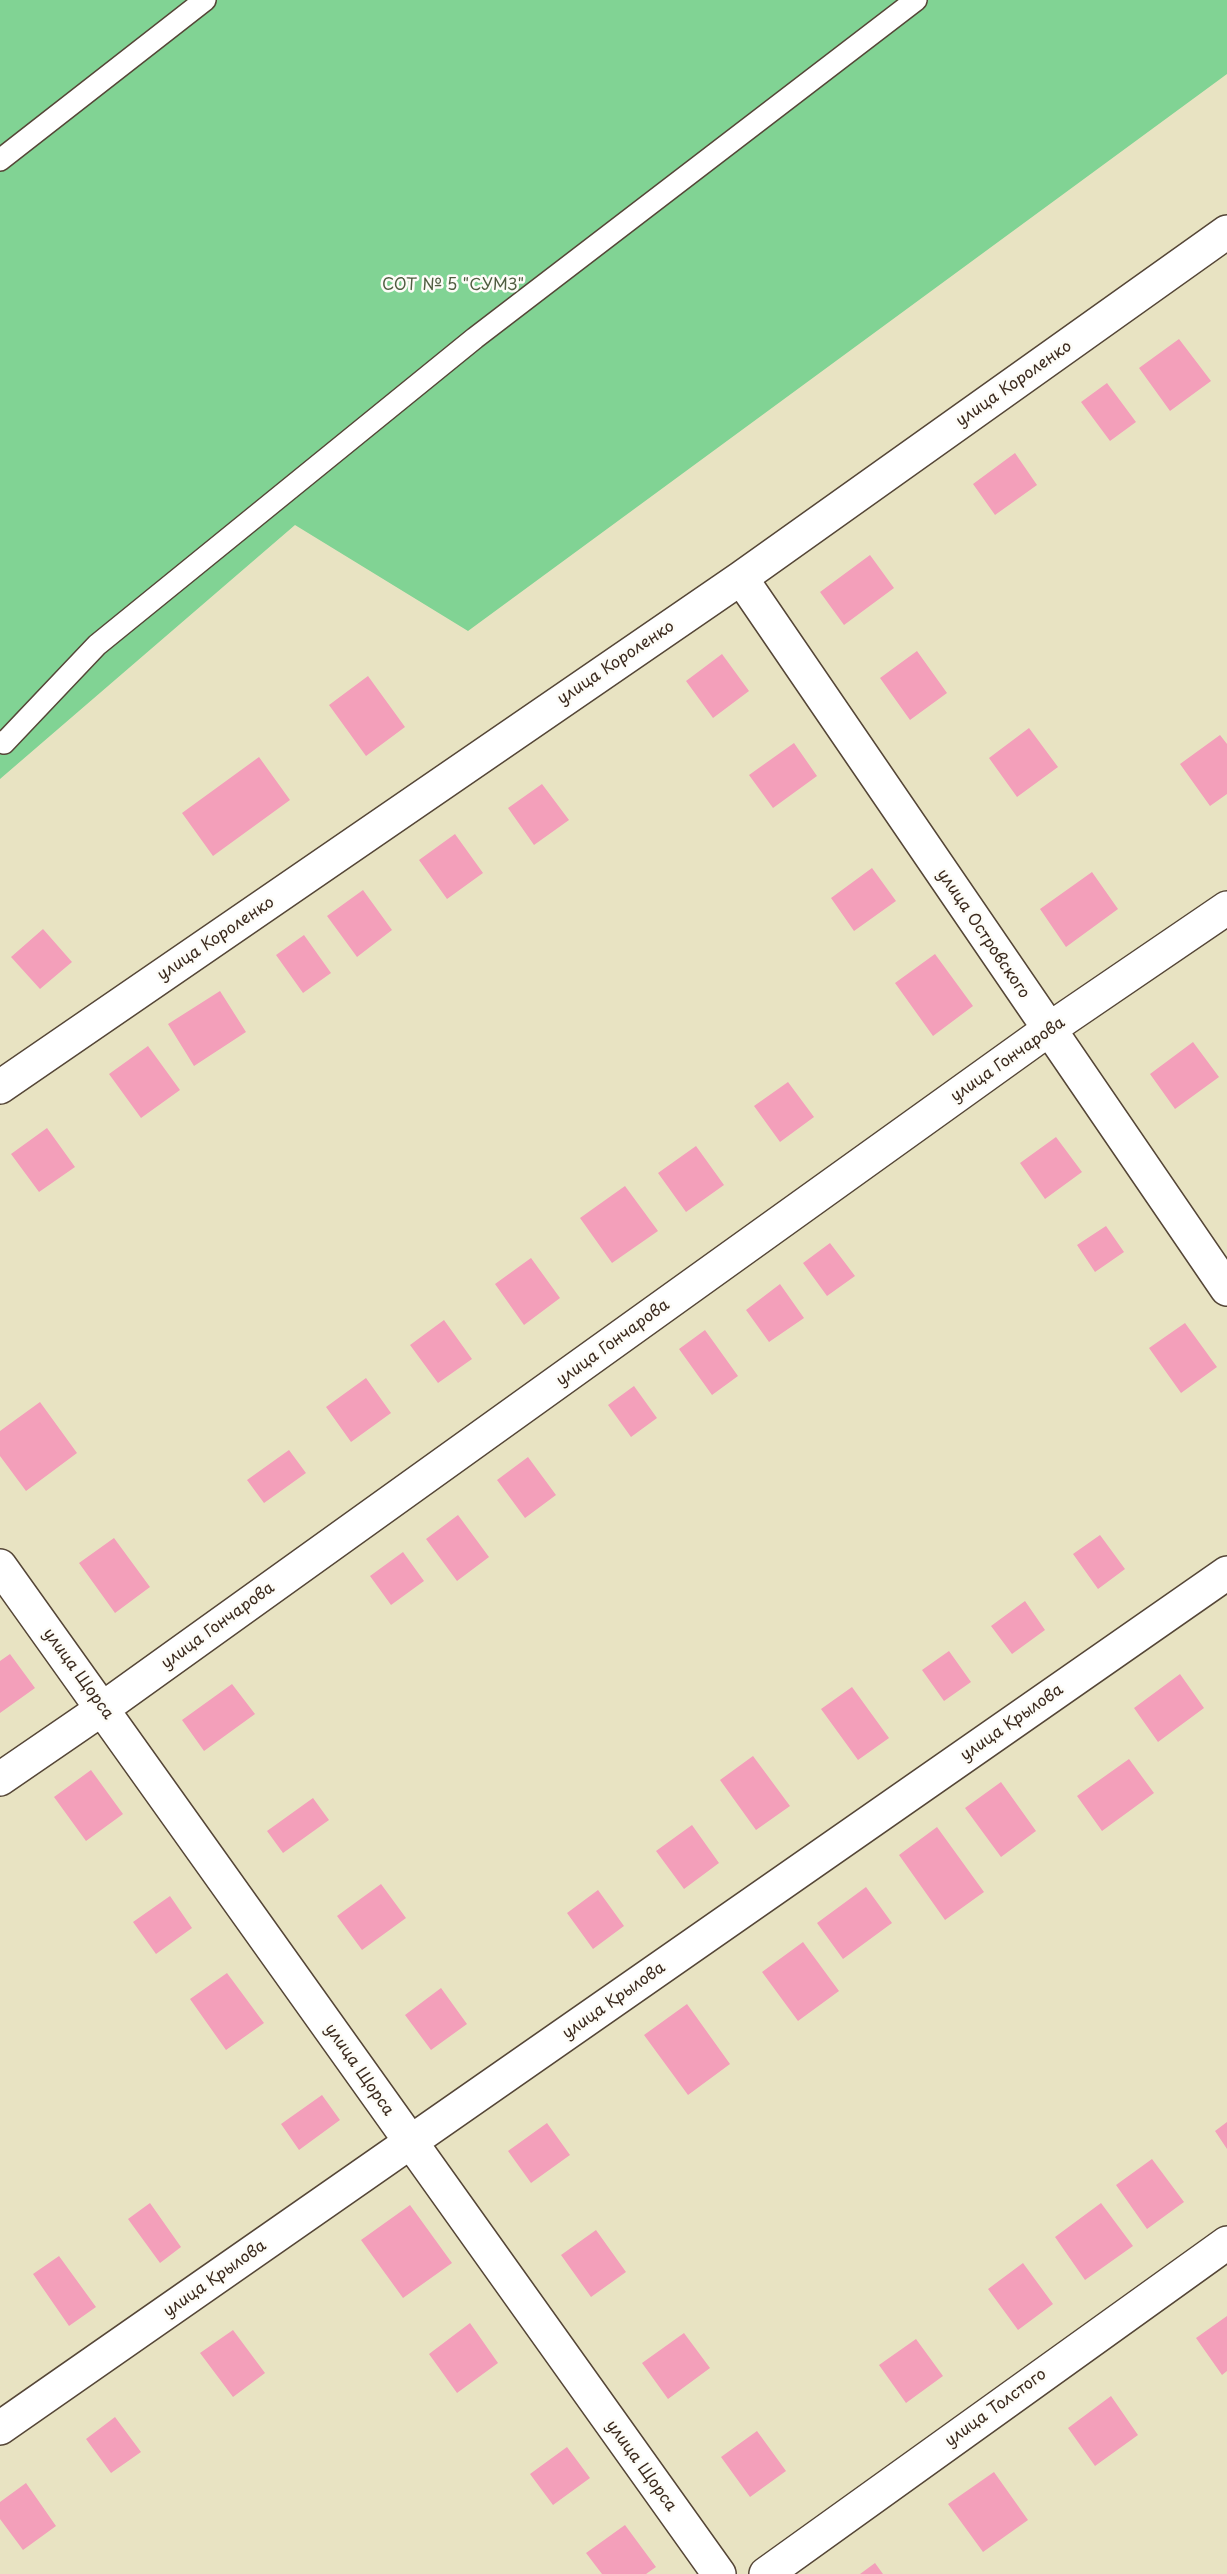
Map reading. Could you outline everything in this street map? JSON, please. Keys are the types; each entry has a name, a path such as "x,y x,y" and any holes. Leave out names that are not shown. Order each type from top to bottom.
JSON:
{"street":[{"name":"улица Короленко","path":"0,1087 741,578 1227,232"},
{"name":"улица Островского","path":"741,578 1227,1289"},
{"name":"улица Гончарова","path":"0,1779 102,1709 1048,1030 1227,908"},
{"name":"улица Щорса","path":"0,1566 719,2574"},
{"name":"улица Крылова","path":"0,2428 1227,1573"},
{"name":"улица Толстого","path":"766,2574 1227,2243"}],"lane":[{"path":"0,159 205,0"},
{"path":"0,742 4,743 97,645 475,338 916,0"}],"green space":[{"name":"СОТ № 5 \"СУМЗ\"","path":"0,0 1227,0 1227,74 468,631 295,525 0,779"}],"building":[{"path":"1179,339 1211,381 1170,411 1139,368"},
{"path":"1107,383 1136,422 1110,441 1081,402"},
{"path":"1015,453 1037,485 995,515 973,484"},
{"path":"870,555 894,588 844,625 820,592"},
{"path":"917,651 947,693 910,720 880,678"},
{"path":"722,654 749,691 713,718 686,681"},
{"path":"368,676 405,727 366,756 329,705"},
{"path":"1029,728 1058,767 1017,797 989,758"},
{"path":"1220,735 1227,744 1227,794 1210,806 1180,764"},
{"path":"794,743 817,776 773,808 749,775"},
{"path":"259,757 290,800 213,856 182,813"},
{"path":"542,784 569,820 534,845 508,808"},
{"path":"455,834 483,873 447,899 419,860"},
{"path":"872,868 896,901 854,931 831,898"},
{"path":"1092,872 1118,909 1066,947 1040,909"},
{"path":"363,890 392,930 357,957 327,916"},
{"path":"43,929 72,962 40,989 11,957"},
{"path":"304,935 331,973 303,993 276,955"},
{"path":"935,954 973,1006 933,1036 895,983"},
{"path":"220,991 246,1032 194,1066 168,1024"},
{"path":"1193,1042 1219,1077 1175,1109 1150,1074"},
{"path":"148,1046 180,1090 141,1118 109,1074"},
{"path":"788,1082 814,1117 780,1142 754,1106"},
{"path":"47,1128 75,1167 39,1192 11,1154"},
{"path":"1056,1137 1082,1172 1045,1199 1020,1163"},
{"path":"696,1146 724,1185 686,1212 658,1173"},
{"path":"625,1186 658,1231 612,1263 580,1218"},
{"path":"1106,1226 1124,1252 1095,1272 1077,1245"},
{"path":"830,1243 855,1276 827,1296 803,1263"},
{"path":"531,1258 560,1298 524,1325 495,1284"},
{"path":"780,1284 804,1318 769,1342 746,1310"},
{"path":"444,1320 472,1359 438,1383 410,1345"},
{"path":"1185,1323 1217,1367 1181,1393 1149,1348"},
{"path":"705,1330 738,1376 712,1395 679,1349"},
{"path":"366,1378 391,1413 351,1442 326,1407"},
{"path":"634,1386 657,1418 631,1437 608,1405"},
{"path":"40,1402 77,1453 26,1491 0,1456 0,1431"},
{"path":"289,1450 306,1473 264,1503 247,1480"},
{"path":"528,1457 556,1495 525,1518 497,1480"},
{"path":"458,1515 489,1557 457,1581 426,1539"},
{"path":"1100,1535 1125,1569 1098,1589 1073,1554"},
{"path":"114,1538 150,1587 115,1613 79,1563"},
{"path":"403,1552 424,1581 391,1605 370,1576"},
{"path":"1025,1601 1045,1630 1012,1654 991,1626"},
{"path":"949,1651 971,1682 944,1701 922,1670"},
{"path":"10,1654 35,1688 0,1713 0,1661"},
{"path":"1180,1674 1204,1708 1158,1742 1134,1708"},
{"path":"232,1684 255,1714 204,1751 182,1720"},
{"path":"852,1687 889,1738 858,1760 821,1709"},
{"path":"753,1756 790,1806 756,1830 720,1780"},
{"path":"1129,1759 1154,1793 1102,1831 1077,1796"},
{"path":"91,1770 123,1814 86,1841 54,1797"},
{"path":"1001,1782 1036,1831 1001,1857 965,1808"},
{"path":"313,1798 329,1820 283,1853 267,1831"},
{"path":"692,1825 719,1863 684,1889 656,1851"},
{"path":"937,1827 984,1892 945,1920 899,1855"},
{"path":"381,1884 406,1918 362,1950 337,1916"},
{"path":"866,1887 892,1923 843,1959 817,1923"},
{"path":"598,1890 624,1926 593,1949 567,1913"},
{"path":"170,1896 192,1928 156,1954 133,1922"},
{"path":"803,1942 839,1991 798,2021 762,1972"},
{"path":"227,1973 264,2023 226,2050 190,1999"},
{"path":"441,1988 467,2024 431,2050 405,2015"},
{"path":"687,2004 730,2064 688,2095 644,2035"},
{"path":"322,2095 340,2120 299,2150 281,2124"},
{"path":"1227,2122 1227,2149 1215,2131"},
{"path":"547,2123 570,2155 531,2183 508,2151"},
{"path":"1152,2159 1184,2202 1147,2229 1116,2185"},
{"path":"150,2203 181,2247 160,2263 128,2219"},
{"path":"1101,2203 1133,2246 1085,2280 1055,2237"},
{"path":"410,2205 452,2263 403,2298 361,2240"},
{"path":"596,2230 626,2272 591,2297 561,2255"},
{"path":"59,2256 96,2307 69,2326 33,2274"},
{"path":"1023,2263 1053,2304 1018,2330 988,2289"},
{"path":"1227,2316 1227,2371 1222,2375 1196,2338"},
{"path":"470,2323 498,2363 457,2393 429,2354"},
{"path":"233,2330 265,2373 233,2397 200,2353"},
{"path":"684,2333 710,2368 668,2399 642,2363"},
{"path":"916,2339 943,2376 906,2403 879,2365"},
{"path":"1111,2396 1138,2435 1095,2466 1068,2428"},
{"path":"115,2417 141,2452 111,2473 86,2439"},
{"path":"757,2431 786,2471 750,2497 721,2457"},
{"path":"567,2447 590,2478 553,2505 530,2474"},
{"path":"994,2472 1028,2520 983,2552 948,2504"},
{"path":"26,2483 56,2526 23,2550 0,2519 0,2502"},
{"path":"625,2525 656,2567 646,2574 602,2574 586,2553"},
{"path":"875,2563 883,2574 860,2574"}]}
